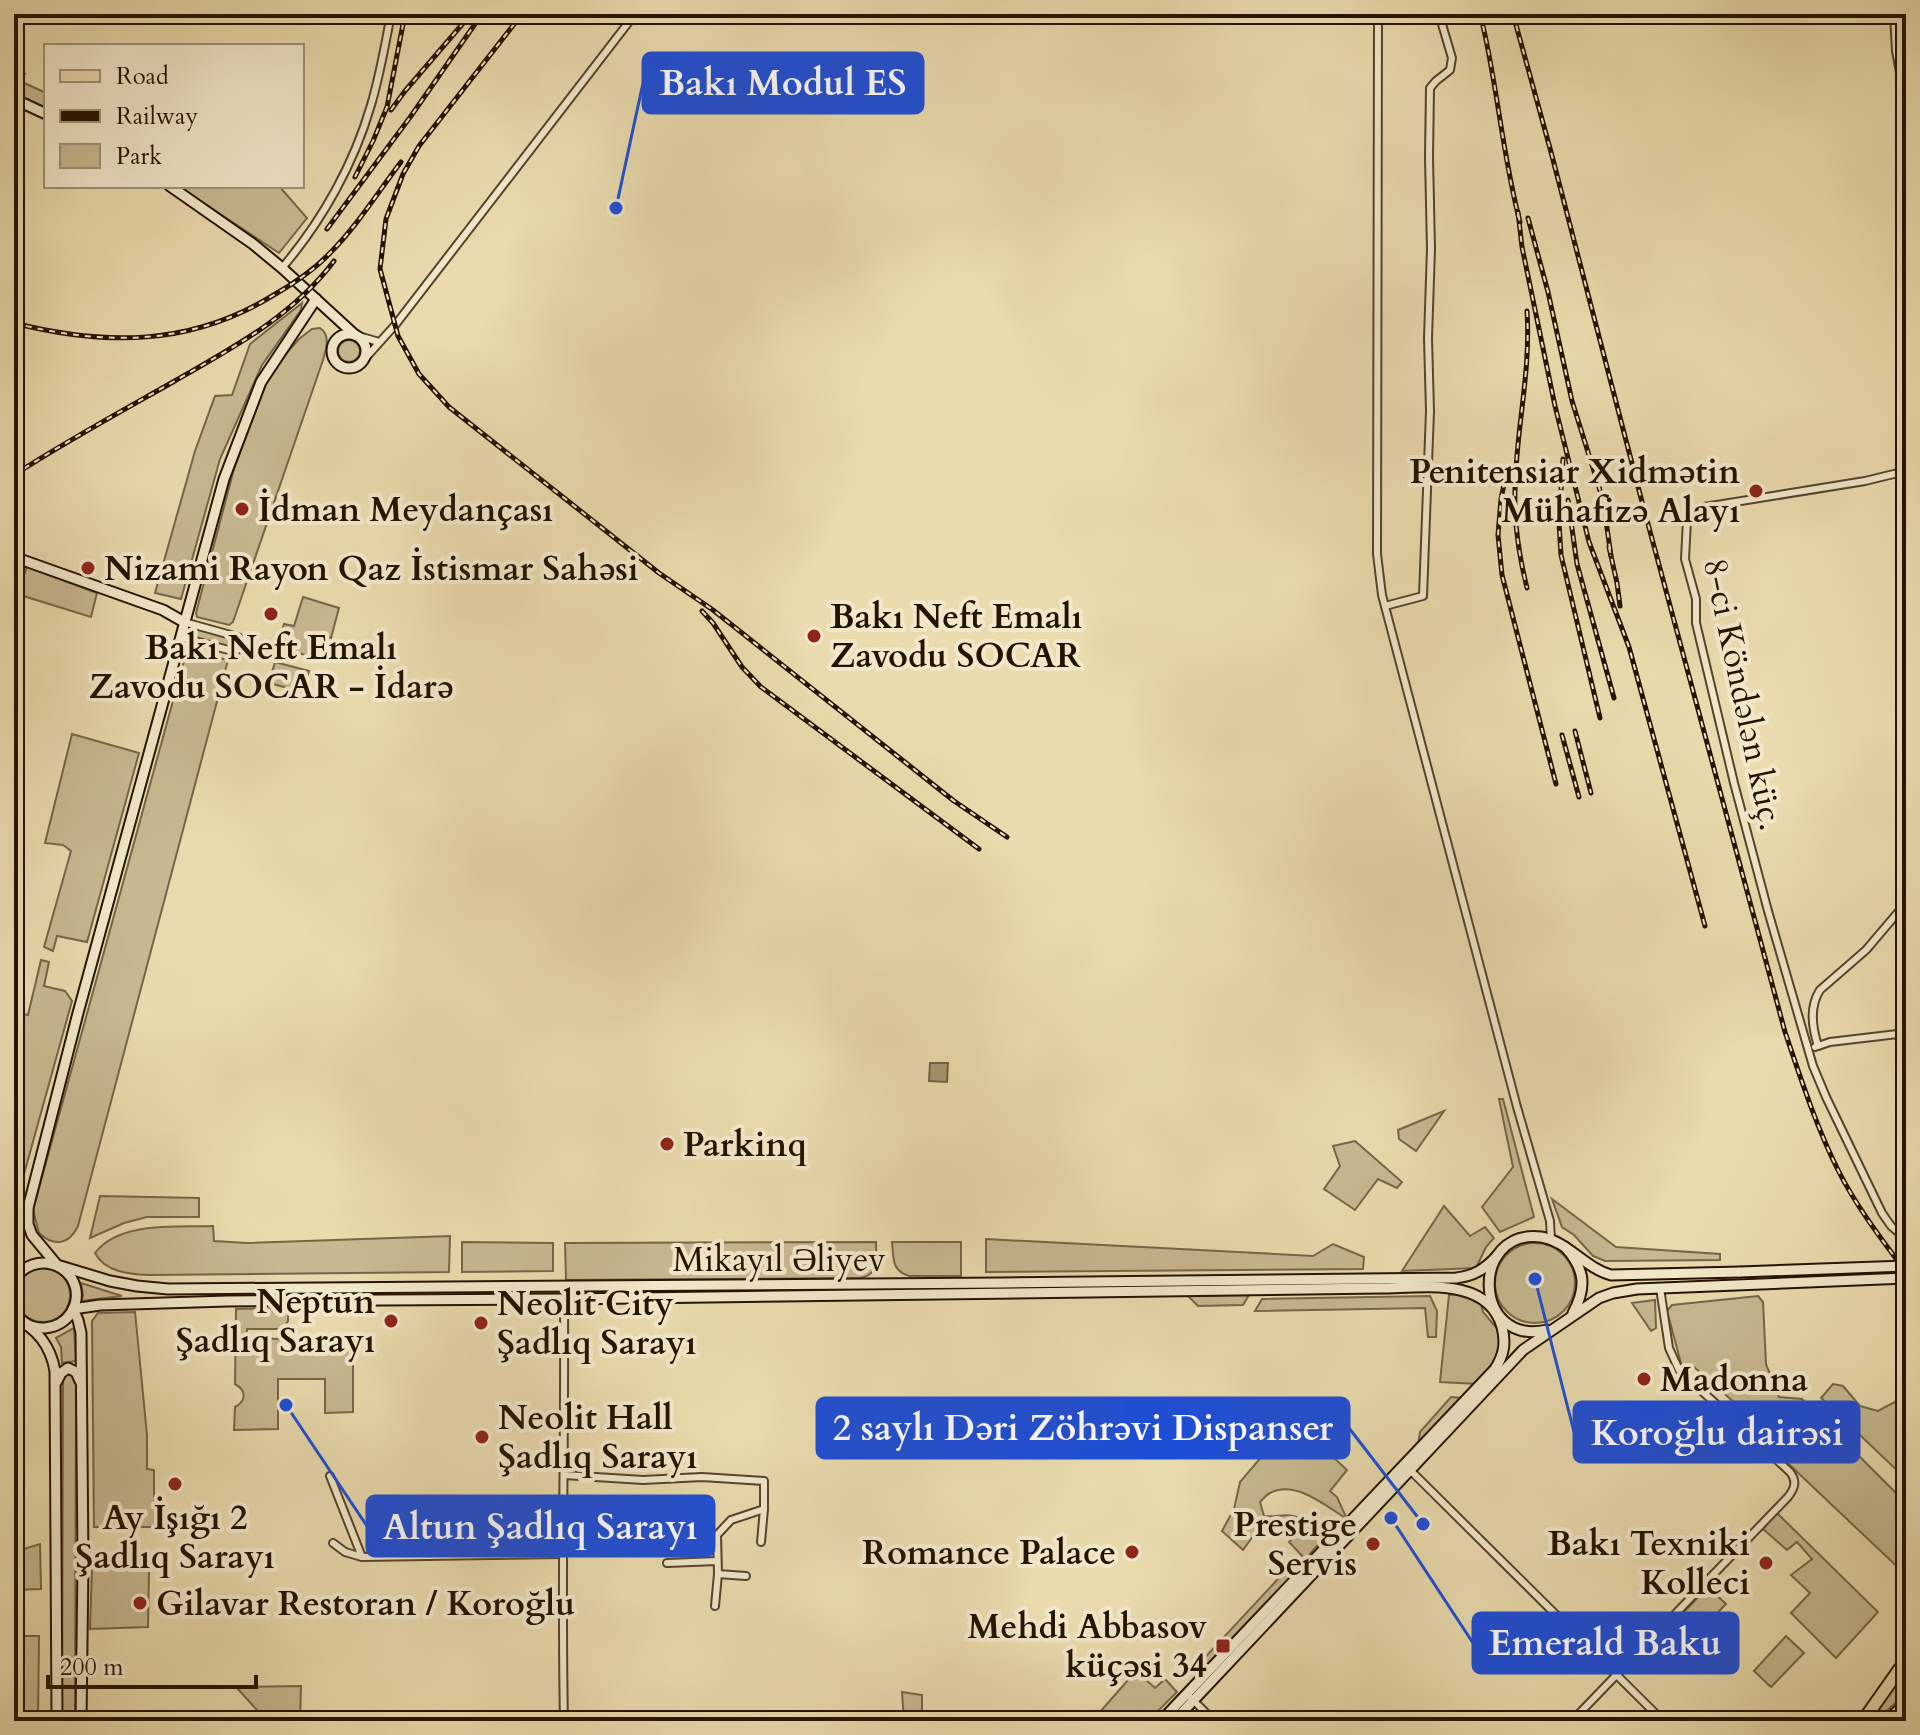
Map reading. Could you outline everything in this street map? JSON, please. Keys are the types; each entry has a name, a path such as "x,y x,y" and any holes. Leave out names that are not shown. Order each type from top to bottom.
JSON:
{"highway":[{"path":"1863,1721 1906,1660"}],"main road":[{"path":"14,99 44,113"},
{"path":"173,188 282,268 355,335 364,344 366,350 362,362 350,368 344,367 338,364 332,352 342,336 355,335"},
{"path":"14,1279 18,1235 28,1208 81,999 221,490 265,374 316,299"},
{"path":"14,557 163,610 184,622"},
{"path":"19,1320 32,1327 60,1324 73,1309 76,1300 73,1282 68,1274 32,1235 28,1208"},
{"path":"1174,1721 1191,1698 1495,1369 1501,1360 1505,1341 1488,1291 1488,1279 1497,1256 1515,1241 1539,1237 1551,1240 1594,1268 1611,1275 1906,1266"},
{"path":"1498,1314 1506,1322 1528,1331 1551,1329 1572,1313 1580,1301 1581,1272 1575,1258 1565,1247"},
{"name":"Mikayıl Əliyev","path":"57,1265 110,1281 168,1289 559,1287 1456,1278 1480,1272 1497,1256"},
{"path":"14,1279 20,1271 38,1262 57,1265"},
{"path":"1161,1721 1191,1698 1523,1350 1591,1303 1606,1295 1629,1290 1906,1278"},
{"name":"Mikayıl Əliyev","path":"73,1309 100,1305 227,1301 1449,1288 1478,1296 1498,1314"},
{"path":"81,1333 88,1312 100,1305"},
{"path":"73,1309 81,1333 81,1721"},
{"path":"14,1311 19,1320 47,1345 55,1371 57,1721"},
{"path":"55,1384 68,1368 76,1372 81,1385"},
{"path":"1887,1721 1906,1704"}],"street":[{"path":"282,268 323,211 352,155 376,89 391,14"},
{"path":"362,362 396,324 635,14"},
{"path":"1378,14 1377,554 1382,595 1550,1221 1551,1240"},
{"path":"1385,606 1423,596 1430,411 1430,88 1450,70 1452,58 1439,14"},
{"path":"1894,14 1896,51 1906,104"},
{"path":"355,335 379,342"},
{"name":"8-ci Köndələn küç.","path":"1906,471 1865,481 1698,508 1687,520 1685,559 1695,594 1696,623 1734,783 1808,1052 1826,1097 1882,1213 1906,1239"},
{"path":"184,622 238,637"},
{"path":"180,637 236,652"},
{"path":"1818,1046 1812,1016 1816,996 1866,950 1906,903"},
{"path":"1808,1052 1818,1046 1844,1040 1906,1033"},
{"path":"1572,1721 1788,1497 1795,1484 1790,1472 1679,1370 1669,1348 1660,1288"},
{"path":"564,1299 564,1721"},
{"path":"1409,1470 1663,1721"},
{"path":"564,1475 643,1480 702,1477 764,1481 761,1542"},
{"path":"330,1476 362,1557"},
{"path":"429,1556 438,1505"},
{"path":"715,1606 717,1535 731,1520 764,1509"},
{"path":"333,1543 345,1552 362,1557 562,1554"},
{"path":"667,1563 717,1561"},
{"path":"718,1574 746,1576"},
{"path":"1191,1698 1214,1721"}],"green space":[{"path":"14,69 25,74 20,81 44,92 44,107 14,93"},
{"path":"181,188 281,188 307,218 279,253"},
{"path":"302,303 301,310 262,365 220,459 181,599 155,593 195,451 215,396 232,395 250,344"},
{"path":"320,328 327,338 323,360 233,622 229,625 197,617 234,469 266,383 299,339 312,329"},
{"path":"349,340 360,351 349,362 338,351"},
{"path":"27,567 97,593 91,617 17,594"},
{"path":"303,597 339,608 331,638 322,636 316,658 277,647 284,624 294,626"},
{"path":"193,628 232,639 230,648 191,637"},
{"path":"187,650 228,660 78,1226 66,1240 56,1242 39,1233 33,1210"},
{"path":"275,662 309,671 303,692 269,683"},
{"path":"72,734 139,753 87,942 57,936 53,951 44,947 71,851 63,845 45,843"},
{"path":"41,960 49,962 44,986 65,991 72,1001 14,1203 14,1012 28,1015"},
{"path":"1499,1099 1503,1099 1534,1217 1500,1232 1482,1207 1513,1167"},
{"path":"1444,1111 1416,1151 1399,1139 1398,1130"},
{"path":"1355,1141 1402,1182 1397,1188 1378,1179 1355,1210 1324,1189 1340,1166 1333,1146"},
{"path":"100,1196 199,1198 199,1217 147,1217 90,1238"},
{"path":"1552,1199 1616,1247 1720,1254 1720,1260 1605,1261 1593,1256 1562,1227"},
{"path":"1444,1206 1470,1236 1485,1227 1494,1238 1476,1268 1402,1271"},
{"path":"213,1226 214,1241 247,1243 450,1236 449,1272 148,1275 111,1268 95,1253 118,1235 133,1231"},
{"path":"986,1239 1313,1256 1333,1244 1364,1257 1363,1269 986,1272"},
{"path":"462,1242 553,1243 553,1271 462,1272"},
{"path":"876,1242 874,1269 860,1278 566,1280 565,1243"},
{"path":"892,1242 961,1242 961,1276 903,1274 894,1263"},
{"path":"1535,1243 1550,1246 1563,1255 1572,1268 1575,1283 1572,1298 1563,1311 1550,1320 1535,1323 1520,1320 1507,1311 1498,1298 1495,1283 1498,1268 1507,1255 1520,1246"},
{"path":"43,1268 62,1276 70,1295 62,1314 43,1322 24,1314 16,1295 24,1276"},
{"path":"81,1283 122,1296 81,1301"},
{"path":"1458,1294 1480,1300 1483,1312 1501,1333 1499,1358 1478,1384 1440,1382 1449,1295"},
{"path":"1249,1295 1243,1305 1198,1306 1188,1296"},
{"path":"1430,1296 1437,1311 1436,1337 1428,1337 1425,1308 1255,1311 1262,1299"},
{"path":"1758,1296 1763,1302 1766,1364 1779,1397 1802,1399 1906,1503 1906,1575 1741,1419 1745,1412 1693,1366 1682,1367 1667,1311 1672,1305"},
{"path":"1655,1300 1656,1328 1651,1331 1632,1303"},
{"path":"288,1308 288,1321 283,1329 247,1329 246,1338 283,1339 290,1347 301,1350 314,1338 353,1338 353,1412 325,1413 325,1379 278,1379 278,1429 234,1430 235,1407 244,1396 235,1384 236,1309"},
{"path":"135,1312 147,1435 147,1469 154,1470 154,1527 94,1527 92,1321 98,1313"},
{"path":"74,1328 76,1361 62,1363 61,1347 56,1338"},
{"path":"66,1375 72,1375 76,1380 75,1721 62,1721 63,1381"},
{"path":"1833,1384 1843,1386 1860,1406 1878,1411 1906,1396 1906,1479 1821,1398"},
{"path":"1451,1397 1463,1398 1418,1445 1420,1432"},
{"path":"1281,1434 1287,1444 1304,1455 1320,1439 1323,1448 1347,1470 1330,1491 1337,1497 1347,1519 1310,1496 1290,1489 1280,1490 1260,1502 1264,1516 1294,1516 1299,1518 1297,1523 1284,1536 1256,1532 1243,1550 1222,1531 1234,1509 1240,1482"},
{"path":"1777,1513 1878,1612 1836,1658 1791,1613 1810,1593 1791,1575 1812,1559 1797,1542 1787,1550 1763,1529"},
{"path":"1311,1519 1333,1529 1305,1559 1289,1542"},
{"path":"40,1544 41,1589 14,1590 14,1552"},
{"path":"1290,1566 1296,1573 1202,1672 1197,1666"},
{"path":"92,1567 144,1567 149,1571 148,1627 90,1629"},
{"path":"1708,1587 1726,1604 1699,1632 1681,1615"},
{"path":"14,1636 39,1636 38,1721 14,1721"},
{"path":"1786,1636 1804,1653 1771,1687 1754,1671"},
{"path":"1906,1668 1906,1693 1876,1721 1869,1721"},
{"path":"1136,1671 1155,1688 1165,1679 1177,1692 1148,1721 1092,1721"},
{"path":"301,1686 300,1721 267,1721 236,1687"},
{"path":"902,1692 922,1695 922,1721 904,1721"}],"shaded area":[{"path":"930,1063 948,1063 947,1082 929,1081"}],"railway":[{"path":"355,177 387,107 405,14"},
{"path":"327,229 482,14"},
{"path":"522,14 419,146 403,174 386,219 380,269 398,336 419,374 449,407 659,573 713,610 954,801 1007,837"},
{"path":"1513,14 1785,1032 1838,1170 1861,1210 1906,1272"},
{"path":"391,110 465,21"},
{"path":"1483,26 1520,222"},
{"path":"14,323 81,336 114,338 178,333 210,325 288,287 323,260 349,232 401,162"},
{"path":"1518,212 1522,247 1555,406 1589,542 1629,647 1705,926"},
{"path":"1528,218 1572,401 1603,500 1611,556"},
{"path":"14,475 260,330 299,299 334,261"},
{"path":"1527,311 1527,357 1515,502 1527,588"},
{"path":"1563,459 1559,523 1561,555 1600,718"},
{"path":"1507,470 1498,535 1502,575 1556,784"},
{"path":"1568,500 1577,564 1614,698"},
{"path":"1609,547 1620,606"},
{"path":"702,611 742,667 761,687 979,849"},
{"path":"1575,731 1591,793"},
{"path":"1562,735 1579,797"}],"place":[{"name":"Bakı Modul ES","path":"616,208"},
{"name":"Penitensiar Xidmətin Mühafizə Alayı","path":"1756,491"},
{"name":"İdman Meydançası","path":"242,509"},
{"name":"Nizami Rayon Qaz İstismar Sahəsi","path":"88,568"},
{"name":"Bakı Neft Emalı Zavodu SOCAR - İdarə","path":"271,614"},
{"name":"Bakı Neft Emalı Zavodu SOCAR","path":"814,636"},
{"name":"Parkinq","path":"667,1144"},
{"name":"Koroğlu dairəsi","path":"1535,1279"},
{"name":"Neptun Şadlıq Sarayı","path":"391,1321"},
{"name":"Neolit City Şadlıq Sarayı","path":"481,1323"},
{"name":"Madonna","path":"1644,1379"},
{"name":"Altun Şadlıq Sarayı","path":"286,1405"},
{"name":"Neolit Hall Şadlıq Sarayı","path":"482,1437"},
{"name":"Ay İşığı 2 Şadlıq Sarayı","path":"175,1484"},
{"name":"Emerald Baku","path":"1391,1518"},
{"name":"2 saylı Dəri Zöhrəvi Dispanser","path":"1423,1524"},
{"name":"Prestige Servis","path":"1373,1544"},
{"name":"Romance Palace","path":"1132,1552"},
{"name":"Bakı Texniki Kolleci","path":"1766,1563"},
{"name":"Gilavar Restoran / Koroğlu","path":"140,1603"},
{"name":"Mehdi Abbasov küçəsi 34","path":"1223,1646"}]}
